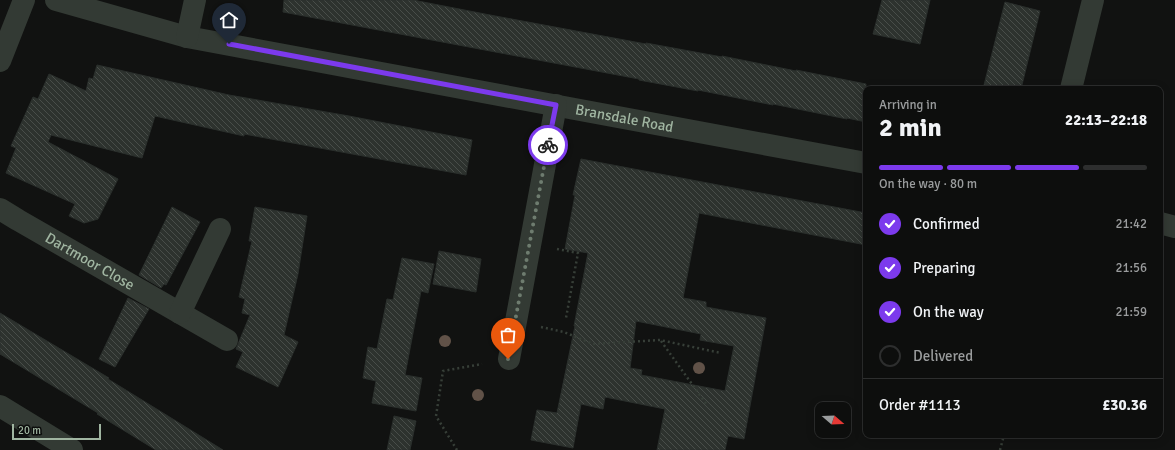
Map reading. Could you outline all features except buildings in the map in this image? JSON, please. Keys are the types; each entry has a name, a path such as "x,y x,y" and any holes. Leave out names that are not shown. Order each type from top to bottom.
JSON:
{"street":[{"path":"0,61 24,0"},
{"name":"Bransdale Road","path":"56,0 187,37 863,162"},
{"path":"187,37 194,0"},
{"path":"1072,86 1093,0"},
{"path":"508,359 556,105"},
{"name":"Dartmoor Close","path":"0,209 227,340"},
{"path":"1163,224 1175,227"},
{"path":"180,313 220,229"},
{"path":"0,406 72,450"}],"path":[{"path":"556,249 578,253 566,318"},
{"path":"515,321 564,332 594,344 660,340 721,352"},
{"path":"660,340 707,405"},
{"path":"457,450 436,416 443,371 508,359"},
{"path":"1000,450 1003,438"}],"way so far":[{"path":"508,359 548,145"}],"route":[{"path":"229,44 556,105 548,145"}]}
